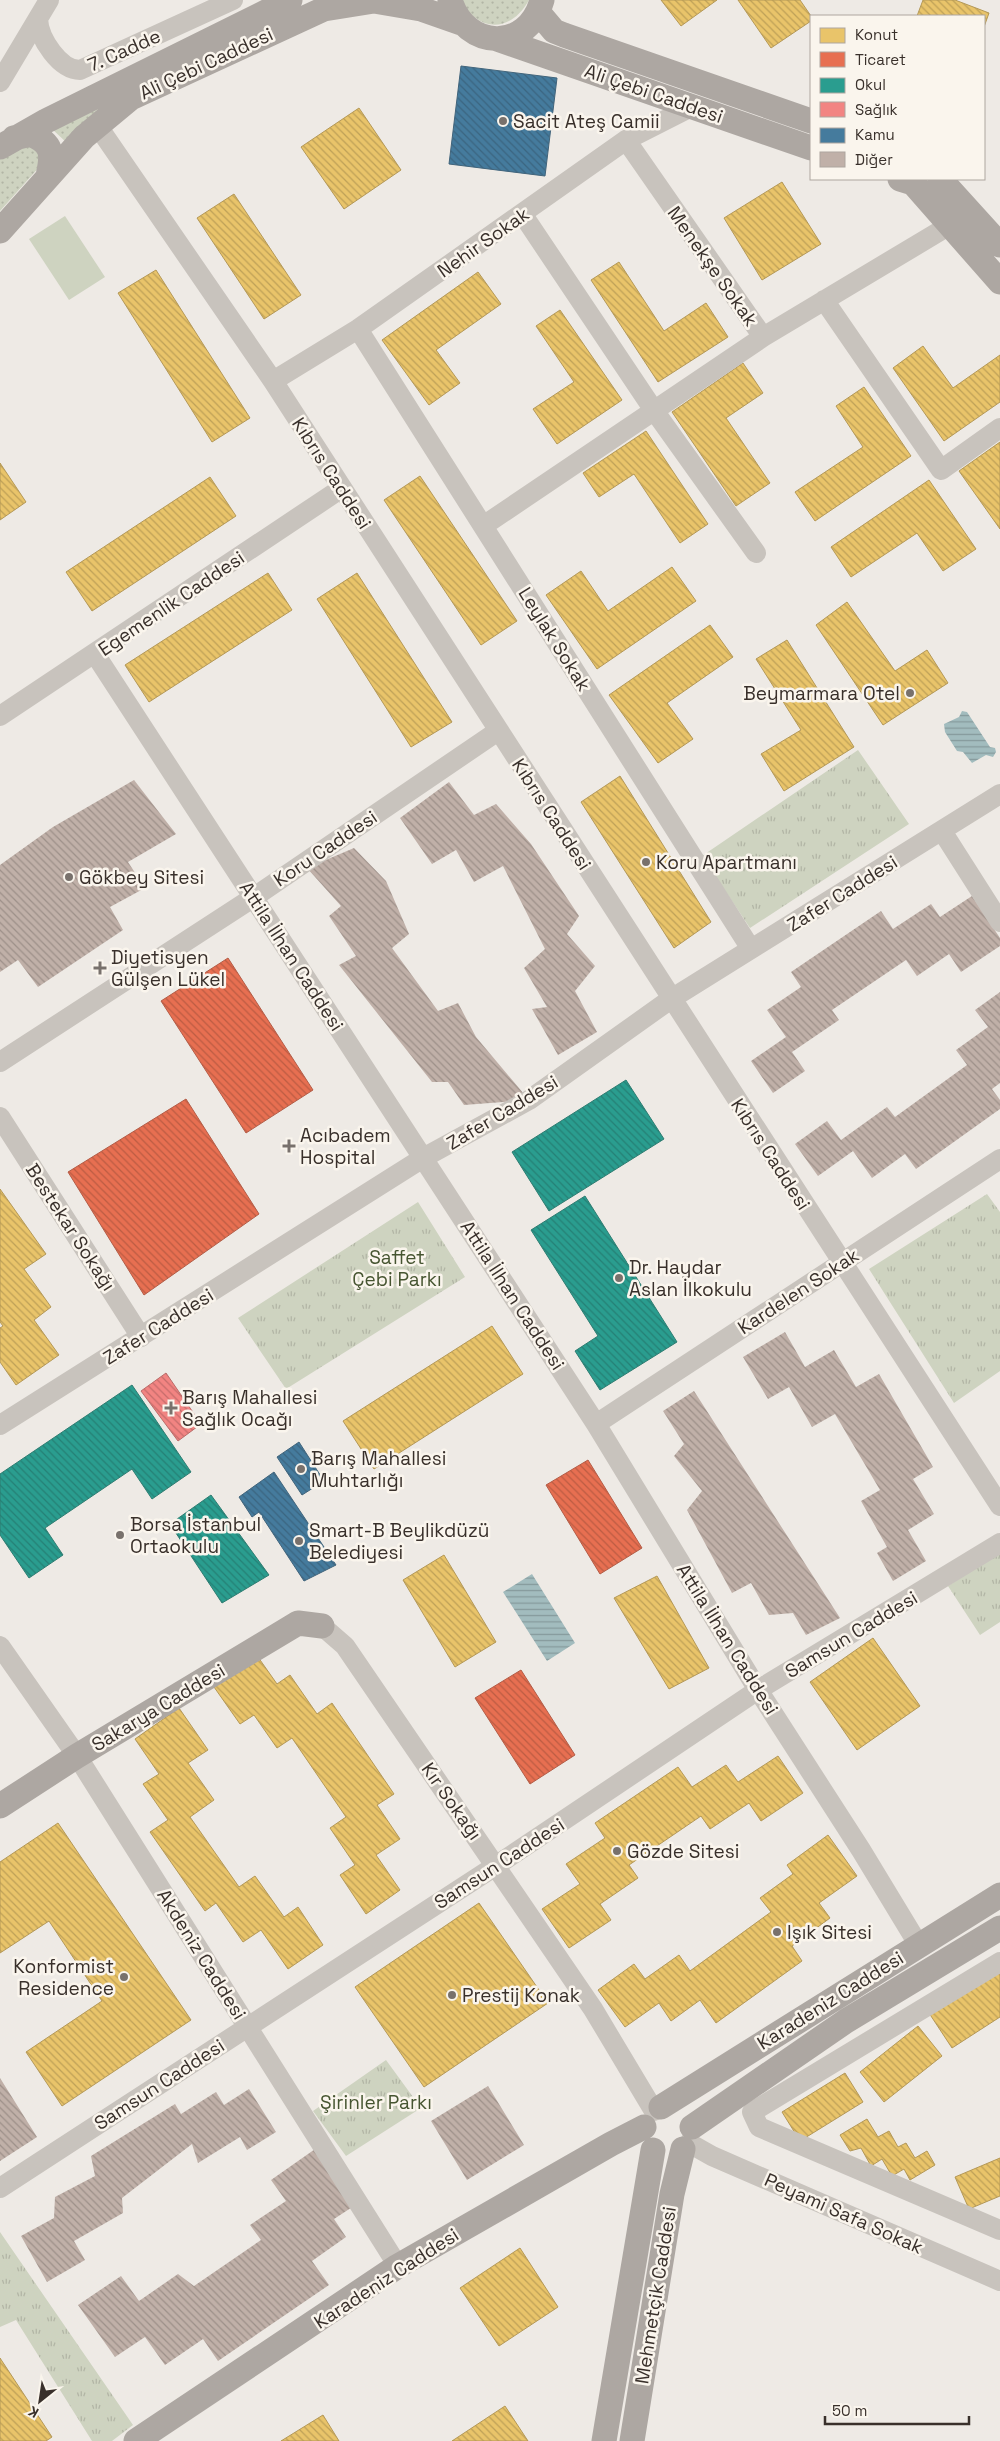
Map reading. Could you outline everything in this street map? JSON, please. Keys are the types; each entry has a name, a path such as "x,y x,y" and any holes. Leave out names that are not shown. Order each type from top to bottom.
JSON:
{"main road":[{"name":"Ali Çebi Caddesi","path":"4,144 290,0"},
{"path":"450,0 461,24"},
{"name":"Ali Çebi Caddesi","path":"0,231 48,176 98,125 131,98 324,9 374,1 421,9 461,24 478,36 497,39 810,148"},
{"name":"Ali Çebi Caddesi","path":"541,3 554,31 810,121"},
{"path":"497,39 512,36 526,28 541,3"},
{"path":"4,144 20,135 30,134 41,139 50,150 51,163 48,176"},
{"path":"903,180 913,183 1000,282"},
{"path":"941,180 1000,245"},
{"name":"Sakarya Caddesi","path":"0,1806 77,1756 298,1622 322,1626"},
{"name":"Karadeniz Caddesi","path":"136,2441 398,2266 611,2144 918,1944 1000,1895"},
{"name":"Karadeniz Caddesi","path":"688,2140 846,2021 1000,1928"},
{"path":"677,2108 684,2112 688,2140 668,2155 653,2150 644,2136 653,2115 677,2108"},
{"name":"Mehmetçik Caddesi","path":"632,2441 672,2194 688,2140"},
{"name":"Mehmetçik Caddesi","path":"604,2441 653,2150"}],"street":[{"path":"0,82 49,0"},
{"name":"7. Cadde","path":"38,20 41,35 64,65 70,70 80,70 233,0"},
{"name":"Nehir Sokak","path":"273,381 358,329 523,215 626,140 693,106"},
{"name":"Kıbrıs Caddesi","path":"98,125 273,381 1000,1506"},
{"name":"Menekşe Sokak","path":"626,140 763,337 950,225"},
{"path":"523,215 653,410 756,553"},
{"path":"824,300 941,470 1000,428"},
{"name":"Leylak Sokak","path":"358,329 751,949"},
{"path":"483,526 763,337"},
{"name":"Egemenlik Caddesi","path":"0,716 96,654 342,488"},
{"name":"Attila İlhan Caddesi","path":"96,654 596,1424 758,1690 862,1850 918,1944"},
{"name":"Koru Caddesi","path":"0,1062 254,897 498,731"},
{"name":"Zafer Caddesi","path":"0,1425 423,1158 529,1100 671,999 1000,794"},
{"path":"942,831 1000,922"},
{"name":"Bestekar Sokağı","path":"0,1116 141,1337"},
{"name":"Kardelen Sokak","path":"596,1424 1000,1158"},
{"name":"Samsun Caddesi","path":"0,2188 497,1865 758,1690 853,1634 1000,1542"},
{"name":"Kır Sokağı","path":"322,1626 345,1646 497,1865 593,2009 653,2115"},
{"name":"Akdeniz Caddesi","path":"0,1646 77,1756 398,2266"},
{"path":"1000,1962 752,2112 759,2128 1000,2230"},
{"name":"Peyami Safa Sokak","path":"688,2140 712,2156 1000,2281"}],"green space":[{"path":"461,0 529,0 522,11 513,19 495,25 476,19"},
{"path":"102,105 67,143 52,129"},
{"path":"32,146 39,154 42,164 0,211 0,158 10,148"},
{"path":"65,216 105,277 69,300 29,239"},
{"path":"858,750 909,824 750,928 702,856"},
{"path":"987,1194 1000,1212 1000,1371 954,1403 869,1269"},
{"name":"Saffet Çebi Parkı","path":"418,1202 465,1277 286,1389 238,1318"},
{"path":"1000,1552 1000,1622 980,1635 948,1586"},
{"name":"Şirinler Parkı","path":"386,2060 421,2108 346,2156 313,2111"},
{"path":"0,2232 133,2425 112,2441 92,2441 16,2320 0,2327"}],"water":[{"path":"962,711 967,712 990,747 995,748 996,752 993,757 986,755 972,763 963,752 957,751 945,732 944,724 959,717"},
{"path":"532,1574 575,1643 547,1661 503,1592"}],"building: Konut":[{"path":"661,0 717,0 681,26"},
{"path":"738,0 800,0 810,15 810,22 771,48"},
{"path":"923,0 955,0 989,13 985,24 985,15 917,15"},
{"path":"359,108 401,170 344,209 301,147"},
{"path":"782,182 821,244 762,280 724,218"},
{"path":"234,194 301,295 264,319 197,218"},
{"path":"619,262 664,331 706,303 728,337 658,382 591,280"},
{"path":"156,270 250,418 212,442 118,293"},
{"path":"478,272 501,304 436,350 460,383 429,405 382,340"},
{"path":"560,310 622,400 557,444 533,409 574,382 536,326"},
{"path":"923,346 953,388 1000,355 1000,402 944,441 893,368"},
{"path":"743,363 763,393 726,418 770,483 736,506 672,412"},
{"path":"864,387 911,456 815,521 795,492 863,447 836,406"},
{"path":"646,431 708,524 680,543 634,474 599,497 583,473"},
{"path":"1000,442 1000,529 959,471"},
{"path":"0,463 26,502 0,520"},
{"path":"420,476 517,621 481,645 384,500"},
{"path":"210,477 236,516 92,611 66,572"},
{"path":"929,480 976,549 943,571 917,533 851,577 831,547"},
{"path":"672,567 696,601 597,669 546,595 581,571 608,611"},
{"path":"268,573 292,610 149,702 125,665"},
{"path":"357,573 452,722 411,747 317,599"},
{"path":"847,602 895,671 927,650 948,683 883,725 816,625"},
{"path":"710,625 733,657 667,703 693,739 658,763 609,695"},
{"path":"787,640 854,747 784,791 761,754 801,730 756,659"},
{"name":"Koru Apartmanı","path":"620,776 711,922 674,948 581,802"},
{"path":"0,1189 46,1254 24,1269 51,1307 34,1320 59,1355 16,1385 0,1362 0,1328 3,1326 0,1322"},
{"path":"492,1326 523,1374 374,1469 343,1421"},
{"path":"444,1555 496,1642 455,1667 403,1580"},
{"path":"657,1576 709,1668 669,1689 614,1598"},
{"path":"873,1638 920,1706 857,1750 810,1682"},
{"path":"258,1657 277,1684 290,1675 317,1714 332,1703 394,1794 377,1805 400,1839 376,1855 400,1890 366,1914 340,1875 355,1865 330,1828 346,1817 292,1738 277,1748 254,1715 240,1724 214,1687"},
{"path":"179,1708 208,1750 188,1763 214,1800 190,1817 239,1887 255,1876 284,1917 298,1907 323,1945 288,1969 261,1930 243,1942 216,1903 205,1911 150,1832 168,1820 143,1784 159,1774 135,1739"},
{"name":"Gözde Sitesi","path":"778,1756 803,1793 761,1821 749,1803 710,1829 701,1816 629,1865 638,1878 600,1904 611,1920 569,1948 542,1909 580,1884 566,1864 605,1838 595,1823 678,1767 692,1787 726,1765 738,1782"},
{"name":"Konformist Residence","path":"58,1823 191,2020 62,2106 26,2052 102,2001 49,1921 0,1953 0,1862"},
{"name":"Işık Sitesi","path":"828,1835 857,1876 819,1903 830,1918 792,1946 802,1961 716,2023 700,2000 671,2021 659,2003 625,2027 598,1990 634,1964 645,1979 679,1955 690,1971 771,1912 760,1898 793,1874 787,1865"},
{"name":"Prestij Konak","path":"479,1903 548,2003 424,2087 355,1987"},
{"path":"1000,1967 1000,2017 952,2048 929,2013"},
{"path":"918,2026 942,2056 884,2102 860,2072"},
{"path":"845,2073 863,2102 800,2141 782,2112"},
{"path":"867,2119 878,2137 889,2131 898,2147 906,2143 915,2158 927,2151 935,2165 910,2180 904,2169 892,2176 882,2159 871,2166 861,2148 850,2151 840,2135"},
{"path":"1000,2158 1000,2196 969,2209 955,2177"},
{"path":"520,2248 558,2307 499,2346 460,2288"},
{"path":"0,2358 52,2437 46,2441 0,2441"},
{"path":"505,2406 528,2441 452,2441"},
{"path":"323,2415 339,2441 281,2441"}],"building: Ticaret":[{"path":"228,958 313,1090 246,1133 161,1001"},
{"path":"186,1099 259,1214 144,1295 68,1172"},
{"path":"588,1460 642,1548 600,1574 546,1485"},
{"path":"521,1670 575,1755 530,1784 475,1698"}],"building: Okul":[{"path":"626,1080 664,1139 549,1211 512,1152"},
{"name":"Dr. Haydar Aslan İlkokulu","path":"585,1196 677,1342 600,1390 575,1351 598,1336 531,1230"},
{"name":"Borsa İstanbul Ortaokulu","path":"132,1385 191,1472 152,1499 132,1469 45,1528 63,1555 29,1578 0,1535 0,1474"},
{"path":"211,1495 269,1575 222,1603 170,1524"}],"building: Sağlık":[{"name":"Barış Mahallesi Sağlık Ocağı","path":"166,1373 201,1424 178,1441 141,1391"}],"building: Kamu":[{"name":"Sacit Ateş Camii","path":"461,66 557,78 545,176 449,164"},
{"name":"Barış Mahallesi Muhtarlığı","path":"299,1442 324,1481 302,1495 277,1457"},
{"name":"Smart-B Beylikdüzü Belediyesi","path":"274,1472 336,1565 304,1581 259,1512 252,1517 239,1497"}],"building: Diğer":[{"name":"Gökbey Sitesi","path":"134,780 176,834 128,862 145,888 110,907 123,930 38,987 18,960 0,972 0,865 53,827"},
{"path":"449,782 474,815 496,804 531,844 579,916 567,934 595,966 575,991 597,1032 558,1055 532,1009 547,1007 524,968 545,949 503,866 474,882 456,850 432,864 400,818"},
{"path":"354,848 386,881 409,934 392,948 438,1011 458,1003 476,1037 529,1100 464,1105 448,1082 432,1082 339,965 356,956 329,916 341,906 307,868"},
{"path":"972,896 1000,938 1000,946 961,972 949,954 917,976 906,960 832,1010 839,1020 792,1052 805,1071 773,1093 751,1061 786,1037 767,1010 801,987 791,972 881,911 893,929 931,904 940,917"},
{"path":"1000,992 1000,1083 992,1089 1000,1100 1000,1109 916,1169 905,1154 872,1178 853,1151 818,1176 795,1144 827,1121 841,1140 887,1107 895,1117 967,1065 956,1050 988,1027 975,1010"},
{"path":"785,1332 805,1367 834,1350 856,1387 879,1374 933,1467 913,1479 934,1514 908,1530 926,1561 893,1581 877,1553 887,1547 861,1501 880,1490 835,1414 812,1427 789,1387 768,1399 743,1357"},
{"path":"694,1391 840,1618 806,1635 793,1613 769,1615 751,1583 732,1593 687,1510 702,1491 674,1456 684,1444 663,1411"},
{"path":"0,2078 37,2137 0,2161"},
{"path":"488,2086 524,2145 467,2180 431,2121"},
{"path":"249,2089 276,2132 247,2150 240,2137 198,2163 192,2144 122,2198 123,2213 74,2241 85,2260 47,2282 21,2236 54,2218 55,2197 95,2176 91,2156 175,2104 181,2114 216,2092 224,2105"},
{"path":"318,2147 357,2204 334,2219 346,2237 312,2261 329,2285 218,2361 203,2339 165,2365 145,2337 115,2357 78,2305 121,2276 139,2301 178,2274 194,2286 261,2240 250,2225 286,2201 271,2180"}],"place":[{"name":"Sacit Ateş Camii","path":"503,121"},
{"name":"Beymarmara Otel","path":"910,693"},
{"name":"Koru Apartmanı","path":"646,862"},
{"name":"Gökbey Sitesi","path":"69,877"},
{"name":"Diyetisyen Gülşen Lükel","path":"100,968"},
{"name":"Acıbadem Hospital","path":"289,1146"},
{"name":"Dr. Haydar Aslan İlkokulu","path":"619,1278"},
{"name":"Barış Mahallesi Sağlık Ocağı","path":"171,1408"},
{"name":"Barış Mahallesi Muhtarlığı","path":"301,1469"},
{"name":"Borsa İstanbul Ortaokulu","path":"120,1535"},
{"name":"Smart-B Beylikdüzü Belediyesi","path":"299,1541"},
{"name":"Gözde Sitesi","path":"617,1851"},
{"name":"Işık Sitesi","path":"777,1932"},
{"name":"Konformist Residence","path":"124,1977"},
{"name":"Prestij Konak","path":"452,1995"}]}
